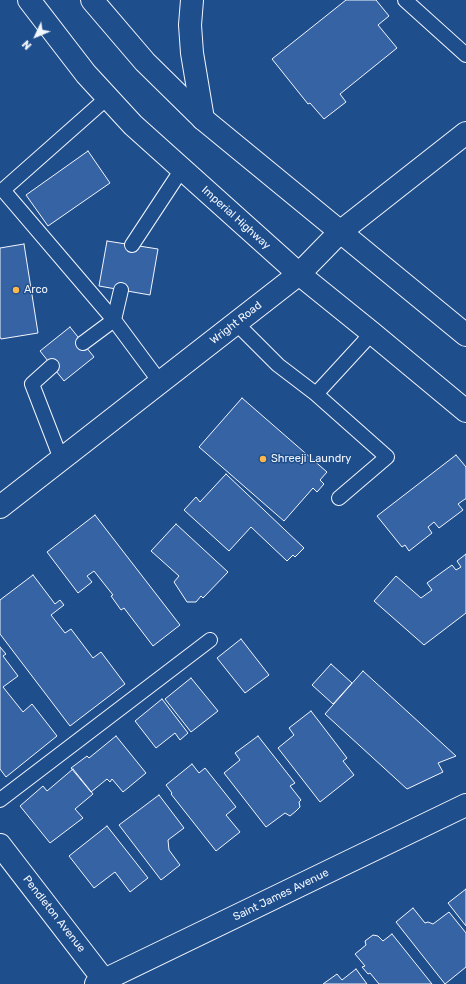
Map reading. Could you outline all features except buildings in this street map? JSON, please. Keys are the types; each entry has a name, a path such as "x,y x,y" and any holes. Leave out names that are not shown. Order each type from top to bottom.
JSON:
{"main road":[{"name":"Imperial Highway","path":"29,0 86,74 106,98 133,125 299,274 466,411"},
{"path":"92,0 145,62 203,119 466,335"},
{"path":"192,0 190,25 192,53 203,119"},
{"name":"Wright Road","path":"0,507 299,274 340,232 466,133"},
{"name":"Saint James Avenue","path":"102,983 466,805"},
{"name":"Pendleton Avenue","path":"0,845 102,983"}],"lane":[{"path":"405,0 466,55"},
{"path":"106,98 3,190 114,320 160,382"},
{"path":"132,245 182,169"},
{"path":"82,343 114,320 121,290"},
{"path":"236,323 278,365 316,394 387,457 339,498"},
{"path":"316,394 372,333"},
{"path":"52,366 32,384 61,459"},
{"path":"0,800 210,640"}],"place":[{"name":"Arco","path":"16,290"},
{"name":"Shreeji Laundry","path":"263,459"}]}
